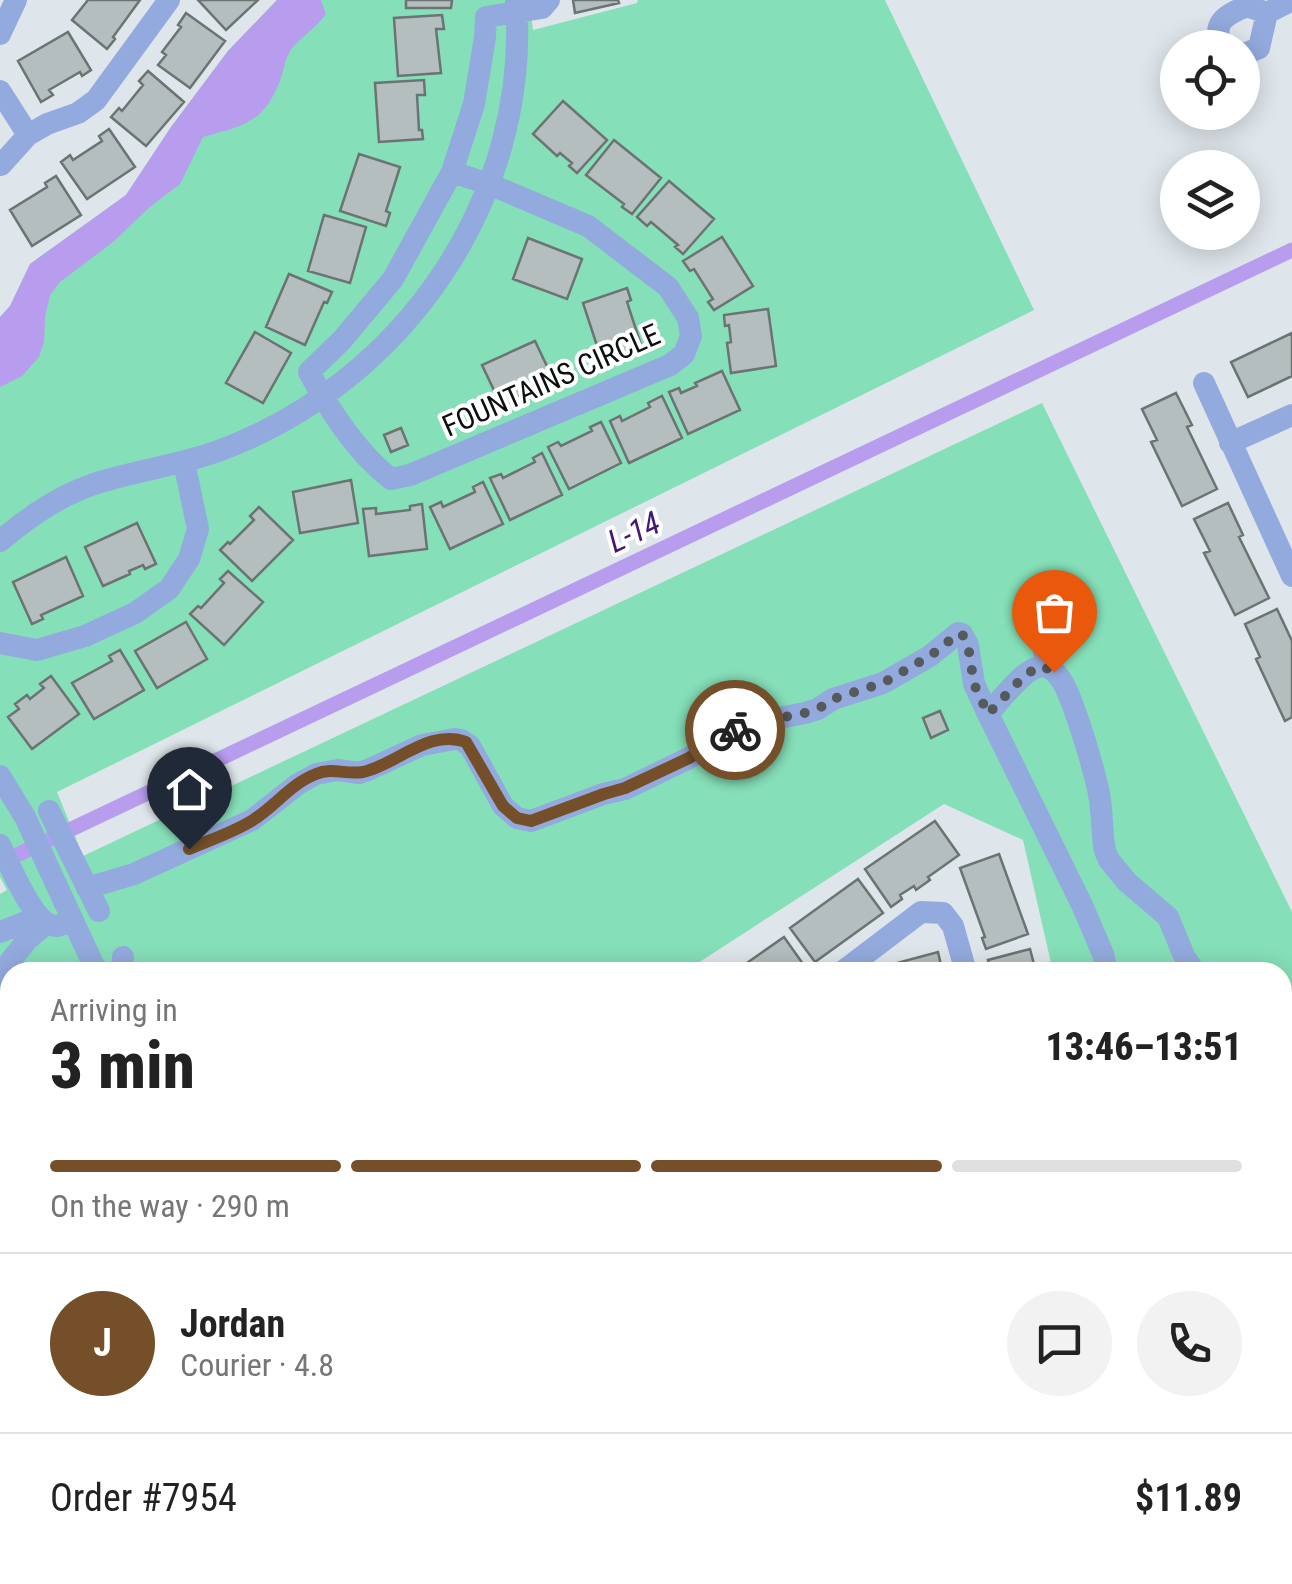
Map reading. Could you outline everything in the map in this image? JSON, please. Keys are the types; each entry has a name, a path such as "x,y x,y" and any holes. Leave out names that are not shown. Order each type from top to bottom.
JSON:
{"street":[{"path":"0,34 16,0"},
{"path":"1,165 28,134 78,114 96,100 169,0"},
{"path":"322,397 309,372 342,340 392,279 452,172 474,104 484,8 542,8 548,0"},
{"path":"1219,30 1228,15 1247,6 1267,12 1292,0"},
{"path":"0,541 33,514 62,498 114,478 184,462 289,418 322,397 379,350 419,306 461,245 489,184 513,102 518,39 516,6"},
{"path":"1260,40 1267,12"},
{"path":"0,90 28,134"},
{"path":"452,172 489,184"},
{"name":"FOUNTAINS CIRCLE","path":"322,397 371,463 391,479 410,475 670,365 684,354 691,336 688,318 668,287 588,226 489,184"},
{"path":"1204,383 1292,576"},
{"path":"1230,443 1292,415"},
{"path":"0,643 37,650 85,636 135,613 169,589 188,559 198,529 184,462"},
{"path":"1032,618 1047,667"},
{"path":"82,878 134,874 252,820 316,774 368,770 408,750 444,740 461,740 470,746 510,813 531,821 549,816 625,788 689,758 732,731 818,709 833,699 883,683 930,656 959,622 968,645 974,684 1082,905 1105,962"},
{"path":"988,714 1026,674 1042,666 1060,677 1099,792 1108,860 1168,917 1187,962"},
{"path":"0,776 25,817 92,962"},
{"path":"49,811 99,911"},
{"path":"0,845 43,920 56,926 72,920"},
{"path":"855,962 921,912 943,912 953,926 963,962"},
{"path":"0,932 43,920"},
{"path":"10,962 43,920"}],"green space":[{"path":"277,0 529,0 533,30 638,0 885,0 1034,310 57,792 83,856 1042,403 1292,912 1292,962 1051,962 1023,840 944,804 699,962 0,962 0,894 7,890 0,877 0,317 10,306 30,264 126,195 228,51"}],"shaded area":[{"path":"277,0 321,0 326,14 290,51 268,104 252,120 203,137 180,184 60,282 50,295 39,357 22,376 0,387 0,317 10,306 30,264 126,195 228,51"}],"building":[{"path":"88,0 140,0 107,49 72,20"},
{"path":"198,0 258,0 226,30"},
{"path":"406,0 452,0 451,8 406,8"},
{"path":"573,0 618,0 619,3 575,13"},
{"path":"186,13 225,41 190,88 158,65"},
{"path":"442,15 444,29 436,29 441,73 398,76 394,18"},
{"path":"68,32 91,70 49,90 53,95 41,102 18,61"},
{"path":"148,71 184,102 146,146 111,117 119,108 122,111 143,85 139,81"},
{"path":"424,80 425,95 417,95 423,139 379,142 375,83"},
{"path":"563,101 607,140 577,173 569,166 572,163 560,153 557,156 533,134"},
{"path":"109,129 135,167 87,199 61,162 70,155 73,160 102,141 99,136"},
{"path":"614,140 661,178 632,214 586,175"},
{"path":"359,154 400,167 386,211 390,213 386,226 340,211"},
{"path":"56,176 81,215 32,246 10,210 47,187 45,183"},
{"path":"669,181 714,219 683,254 651,222 647,226 637,217"},
{"path":"324,215 366,227 350,283 308,271"},
{"path":"722,237 753,286 714,310 708,302 713,299 694,269 690,271 683,261"},
{"path":"528,238 582,259 567,299 513,279"},
{"path":"289,274 332,292 305,345 266,327"},
{"path":"627,288 631,300 627,302 641,345 601,358 583,303"},
{"path":"768,309 776,366 731,373 729,325 725,326 724,315"},
{"path":"255,332 291,353 263,403 226,383"},
{"path":"1292,333 1292,376 1248,397 1231,362"},
{"path":"535,341 553,379 502,407 482,365"},
{"path":"722,371 740,410 688,434 669,392 679,388 681,393"},
{"path":"1176,393 1192,425 1187,427 1217,489 1182,506 1151,442 1157,440 1142,409"},
{"path":"662,396 682,438 629,463 610,421 620,416 622,421"},
{"path":"601,422 621,463 569,489 548,447 558,442 561,446 592,431 590,427"},
{"path":"401,428 408,445 391,452 384,435"},
{"path":"542,453 562,495 510,520 490,478 501,474 503,478 535,462 533,458"},
{"path":"351,480 358,523 300,533 293,492"},
{"path":"483,482 503,524 450,549 430,507 441,502 443,507 475,492 473,487"},
{"path":"1228,503 1243,535 1239,537 1269,598 1235,615 1204,553 1210,551 1194,519"},
{"path":"422,504 427,549 369,556 363,509 376,508 376,514 410,510 410,506"},
{"path":"259,507 293,540 252,581 220,550 254,520 250,516"},
{"path":"137,523 156,564 145,569 143,565 103,586 85,547"},
{"path":"66,557 83,596 41,615 43,619 32,624 13,582"},
{"path":"228,571 263,602 224,645 190,614 224,583 220,579"},
{"path":"1277,609 1292,641 1292,717 1285,721 1256,659 1260,657 1245,624"},
{"path":"186,622 207,659 157,688 135,651"},
{"path":"120,650 144,690 94,719 72,683 112,661 109,656"},
{"path":"51,676 79,714 32,749 8,717 19,709 15,704 27,695 30,699"},
{"path":"940,711 948,730 931,738 923,718"},
{"path":"935,821 959,855 916,890 914,886 900,895 902,899 891,907 865,869"},
{"path":"999,854 1028,934 986,949 960,868"},
{"path":"858,879 883,913 815,962 790,928"},
{"path":"784,937 802,962 748,962"},
{"path":"1030,949 1033,962 988,962"},
{"path":"938,952 940,962 900,962"}],"waterway":[{"name":"L-14","path":"0,863 1292,250"}],"way so far":[{"path":"735,730 818,709 833,699 883,683 916,666 958,634 968,645 974,684 988,714 1035,668 1047,667 1054,672"}],"route":[{"path":"189,849 252,820 316,774 368,770 408,750 444,740 466,742 503,806 517,818 531,821 625,788 689,758 735,730"}]}
